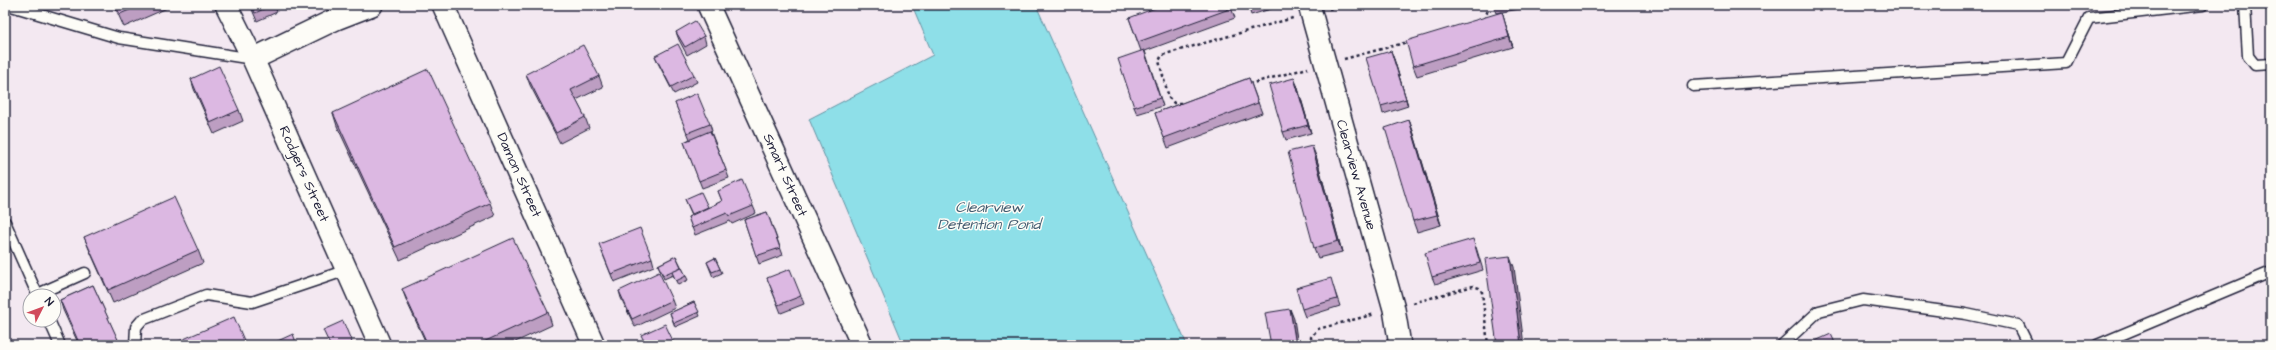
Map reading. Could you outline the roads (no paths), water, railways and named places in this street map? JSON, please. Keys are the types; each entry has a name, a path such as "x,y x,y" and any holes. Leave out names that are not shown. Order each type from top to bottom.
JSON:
{"street":[{"name":"Rodgers Street","path":"226,5 253,59 380,345"},
{"path":"253,59 336,12 372,5"},
{"name":"Damon Street","path":"443,5 594,345"},
{"name":"Smart Street","path":"708,5 862,345"},
{"name":"Clearview Avenue","path":"1310,9 1394,309 1400,345"}],"lane":[{"path":"8,5 119,38 253,59"},
{"path":"1693,86 2066,63 2089,18 2203,5"},
{"path":"2245,5 2248,56 2255,65 2271,64"},
{"path":"5,222 35,288"},
{"path":"134,345 136,327 142,320 206,295 252,302 347,270"},
{"path":"2097,345 2271,272"},
{"path":"53,288 85,273"},
{"path":"1782,345 1819,311 1863,300 1966,314 2018,325 2028,345"},
{"path":"53,328 60,345"}],"water":[{"name":"Clearview Detention Pond","path":"912,5 1036,5 1187,345 904,345 809,119 933,55"}]}
